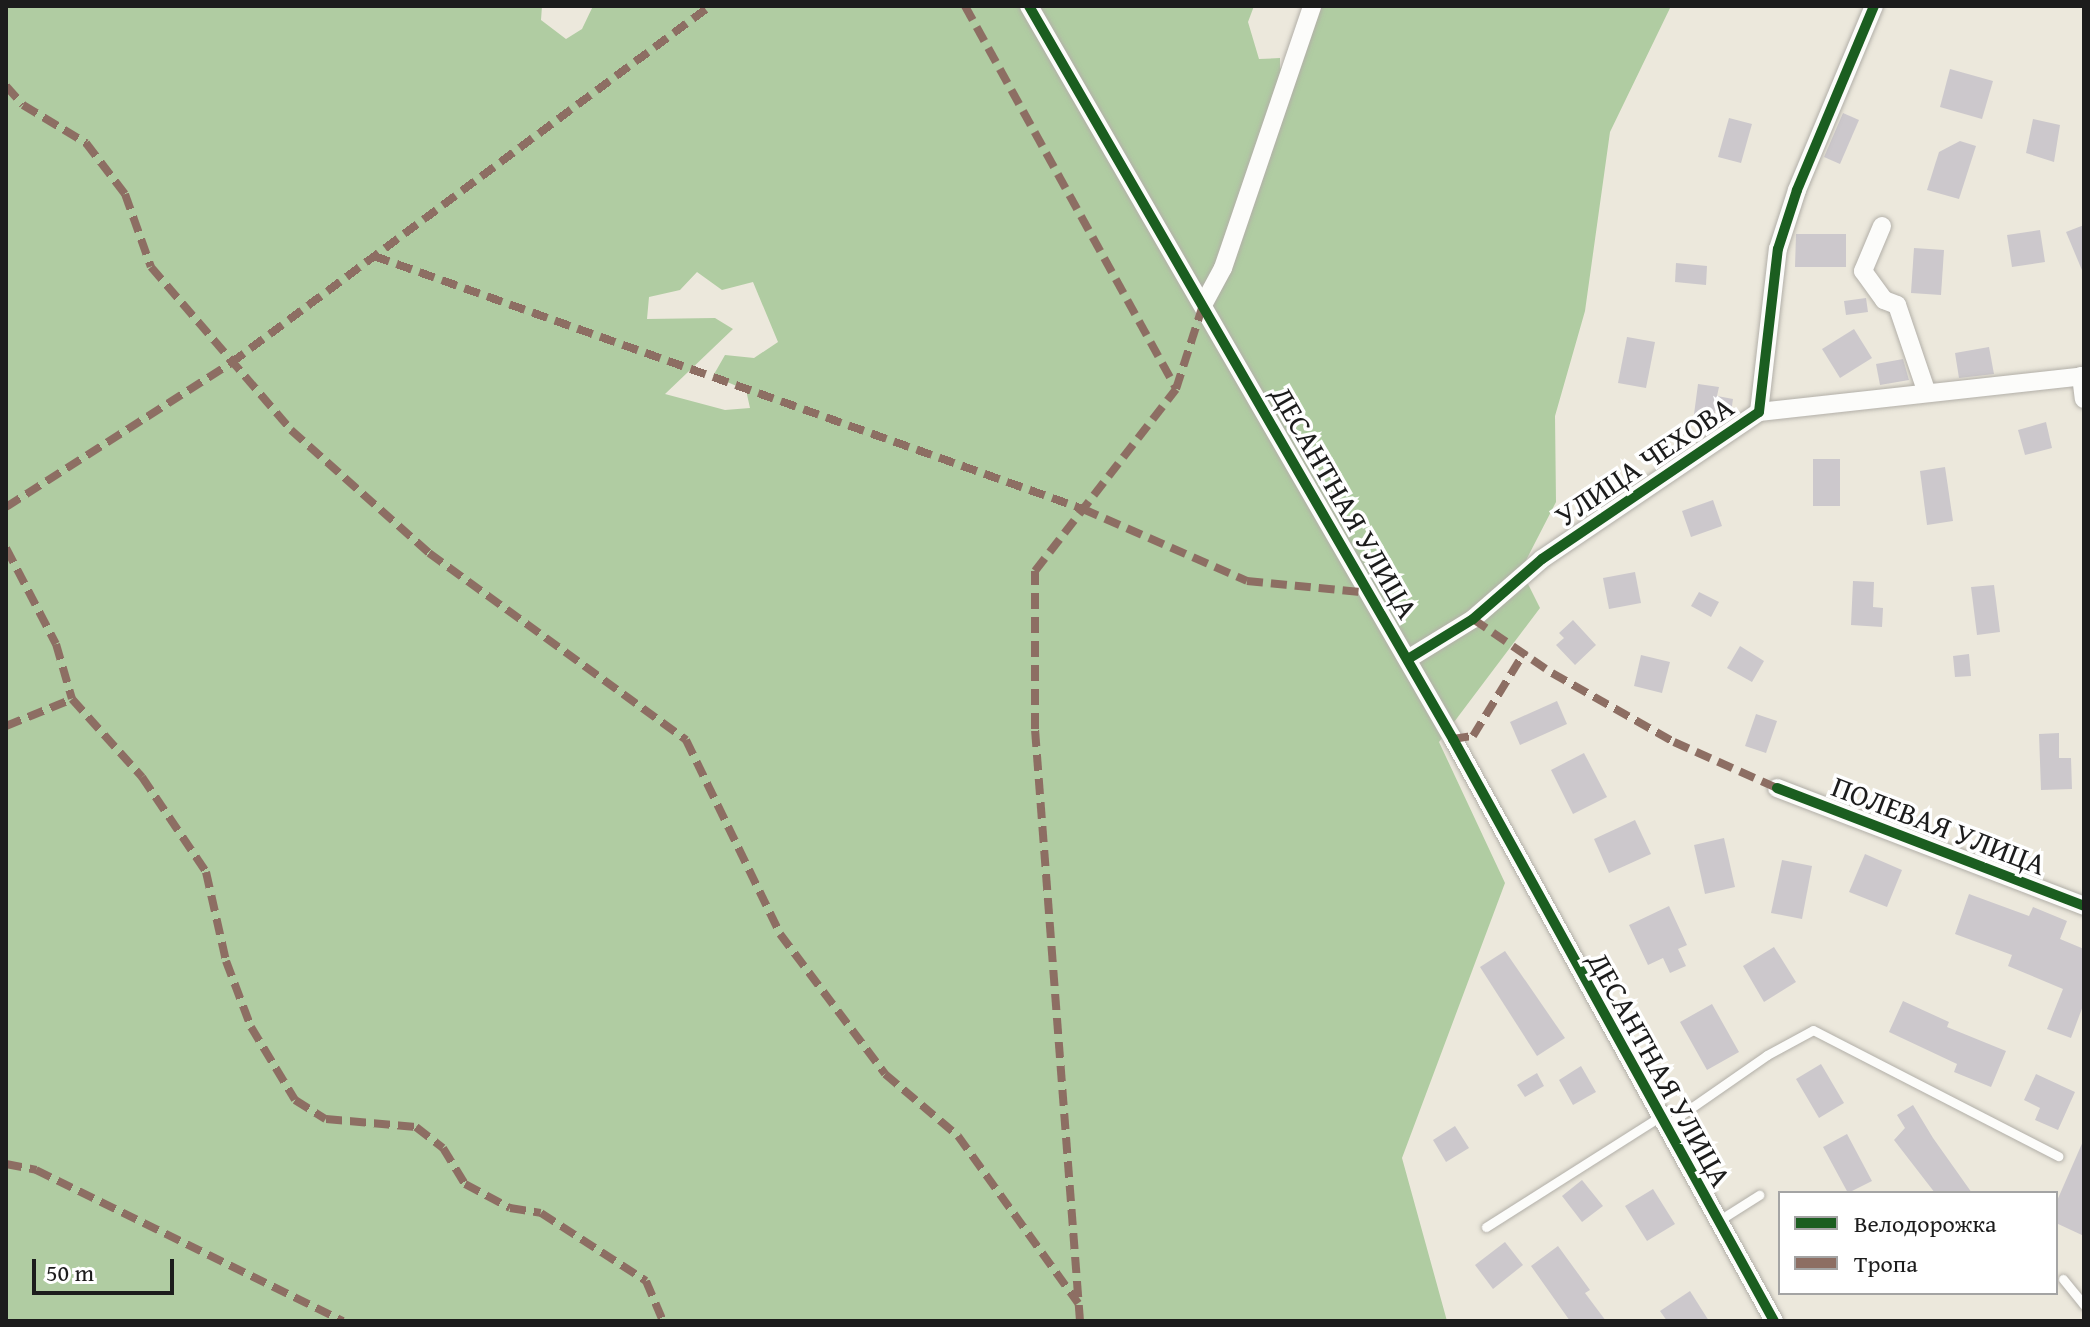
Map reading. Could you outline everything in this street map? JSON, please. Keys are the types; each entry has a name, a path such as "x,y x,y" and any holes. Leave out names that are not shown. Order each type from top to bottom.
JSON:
{"street":[{"name":"ДЕСАНТНАЯ УЛИЦА","path":"1029,6 1408,659 1660,1122 1774,1321"},
{"path":"1203,305 1223,268 1312,6"},
{"name":"УЛИЦА ЧЕХОВА","path":"1408,659 1473,619 1542,559 1759,412 1778,249 1797,190 1874,6"},
{"path":"1882,226 1863,271 1884,300 1897,305 1927,393"},
{"path":"1759,412 2082,376 2084,399"},
{"name":"ПОЛЕВАЯ УЛИЦА","path":"1777,788 2084,905"}],"lane":[{"path":"1486,1227 1813,1030 2058,1156"},
{"path":"1717,1221 1759,1195"},
{"path":"2063,1279 2084,1305"}],"green space":[{"path":"6,6 542,6 541,20 566,39 582,29 593,6 1254,6 1248,22 1259,59 1280,58 1280,69 1301,41 1311,6 1671,6 1610,132 1585,311 1555,416 1556,502 1521,570 1540,608 1439,742 1505,883 1402,1158 1447,1321 6,1321","holes":["697,272 722,290 753,282 778,342 754,358 725,355 713,376 746,390 750,408 725,410 665,394 733,329 715,318 647,319 649,297 680,290"]}],"building":[{"path":"1950,69 1993,81 1982,119 1940,107"},
{"path":"1843,113 1859,120 1840,164 1824,157"},
{"path":"1729,118 1752,124 1741,163 1718,157"},
{"path":"2033,119 2060,125 2054,162 2026,153"},
{"path":"1960,141 1976,146 1959,199 1927,190 1939,152"},
{"path":"2084,225 2084,275 2066,232"},
{"path":"2040,230 2045,262 2012,267 2007,235"},
{"path":"1796,234 1846,234 1846,267 1795,267"},
{"path":"1914,248 1944,250 1941,295 1911,293"},
{"path":"1676,263 1707,266 1706,285 1675,282"},
{"path":"1866,298 1868,312 1846,315 1844,301"},
{"path":"1854,329 1872,358 1840,378 1822,349"},
{"path":"1627,337 1655,342 1646,388 1618,383"},
{"path":"1989,347 1994,374 1959,378 1955,353"},
{"path":"1903,359 1909,380 1880,385 1876,364"},
{"path":"1698,384 1719,387 1717,396 1733,399 1731,413 1715,411 1713,425 1693,422"},
{"path":"2046,422 2052,448 2025,455 2018,430"},
{"path":"1813,459 1840,459 1840,506 1813,506"},
{"path":"1945,467 1953,521 1927,525 1920,471"},
{"path":"1713,500 1722,526 1691,537 1682,511"},
{"path":"1635,572 1641,603 1609,609 1603,578"},
{"path":"1853,581 1874,582 1873,607 1883,608 1882,627 1851,625"},
{"path":"1994,585 2000,632 1977,635 1971,587"},
{"path":"1699,592 1719,602 1711,617 1691,606"},
{"path":"1573,620 1596,645 1575,665 1556,645 1564,638 1559,633"},
{"path":"1740,646 1764,661 1752,682 1727,668"},
{"path":"1969,654 1971,676 1955,677 1953,656"},
{"path":"1641,655 1670,662 1662,693 1634,686"},
{"path":"1557,701 1567,724 1520,745 1510,722"},
{"path":"1756,714 1777,721 1766,753 1745,746"},
{"path":"2059,733 2059,758 2071,758 2072,789 2041,790 2039,734"},
{"path":"1584,753 1607,797 1573,814 1551,770"},
{"path":"1635,820 1651,854 1609,873 1594,839"},
{"path":"1724,838 1735,887 1705,894 1694,845"},
{"path":"1865,854 1902,870 1887,907 1849,892"},
{"path":"1782,860 1812,866 1802,919 1771,913"},
{"path":"1969,894 2029,916 2033,907 2067,921 2060,939 2084,949 2084,1003 2071,1038 2047,1029 2063,989 2008,966 2012,955 1955,934"},
{"path":"1669,906 1687,945 1678,949 1686,966 1670,973 1663,958 1648,965 1629,925"},
{"path":"1774,947 1796,982 1764,1002 1743,966"},
{"path":"1505,951 1565,1038 1537,1056 1480,967"},
{"path":"1903,1001 1949,1022 1947,1027 2006,1051 1991,1087 1954,1072 1957,1064 1889,1032"},
{"path":"1712,1004 1739,1052 1707,1070 1680,1022"},
{"path":"1821,1064 1844,1103 1819,1118 1796,1079"},
{"path":"1581,1066 1596,1092 1573,1105 1559,1080"},
{"path":"1537,1073 1544,1086 1525,1097 1517,1085"},
{"path":"2036,1074 2075,1092 2058,1130 2035,1120 2040,1108 2024,1100"},
{"path":"1913,1105 1971,1191 1933,1191 1894,1140 1905,1128 1897,1115"},
{"path":"1455,1126 1469,1148 1446,1162 1433,1140"},
{"path":"1847,1134 1872,1181 1847,1191 1823,1147"},
{"path":"2084,1139 2084,1236 2058,1224 2058,1198"},
{"path":"1582,1180 1603,1206 1582,1222 1562,1196"},
{"path":"1653,1189 1675,1224 1647,1241 1625,1206"},
{"path":"1505,1242 1523,1265 1493,1289 1475,1265"},
{"path":"1558,1246 1590,1290 1585,1293 1606,1321 1570,1321 1531,1266"},
{"path":"1690,1291 1709,1321 1667,1321 1660,1311"}],"marked path":[{"path":"6,507 231,363 710,6"},
{"path":"965,6 1176,389"},
{"path":"6,86 23,105 86,143 125,194 151,267 291,430 429,553 686,740 780,934 885,1074 958,1136 1078,1303"},
{"path":"374,256 1083,509 1247,581 1370,593"},
{"path":"1080,1321 1035,729 1035,571 1176,389 1203,305"},
{"path":"6,548 56,644 72,699"},
{"path":"1473,619 1552,673 1674,742 1777,788"},
{"path":"1453,739 1473,736 1525,651"},
{"path":"6,726 72,699 142,777 206,872 226,961 251,1027 295,1100 326,1119 416,1127 443,1148 465,1184 510,1208 541,1213 646,1281 663,1321"},
{"path":"6,1164 36,1170 343,1321"}],"cycle path":[{"path":"1029,6 1453,739 1774,1321"},
{"path":"1408,659 1473,619 1542,559 1759,412 1778,249 1797,190 1874,6"},
{"path":"1777,788 2084,906"}]}
